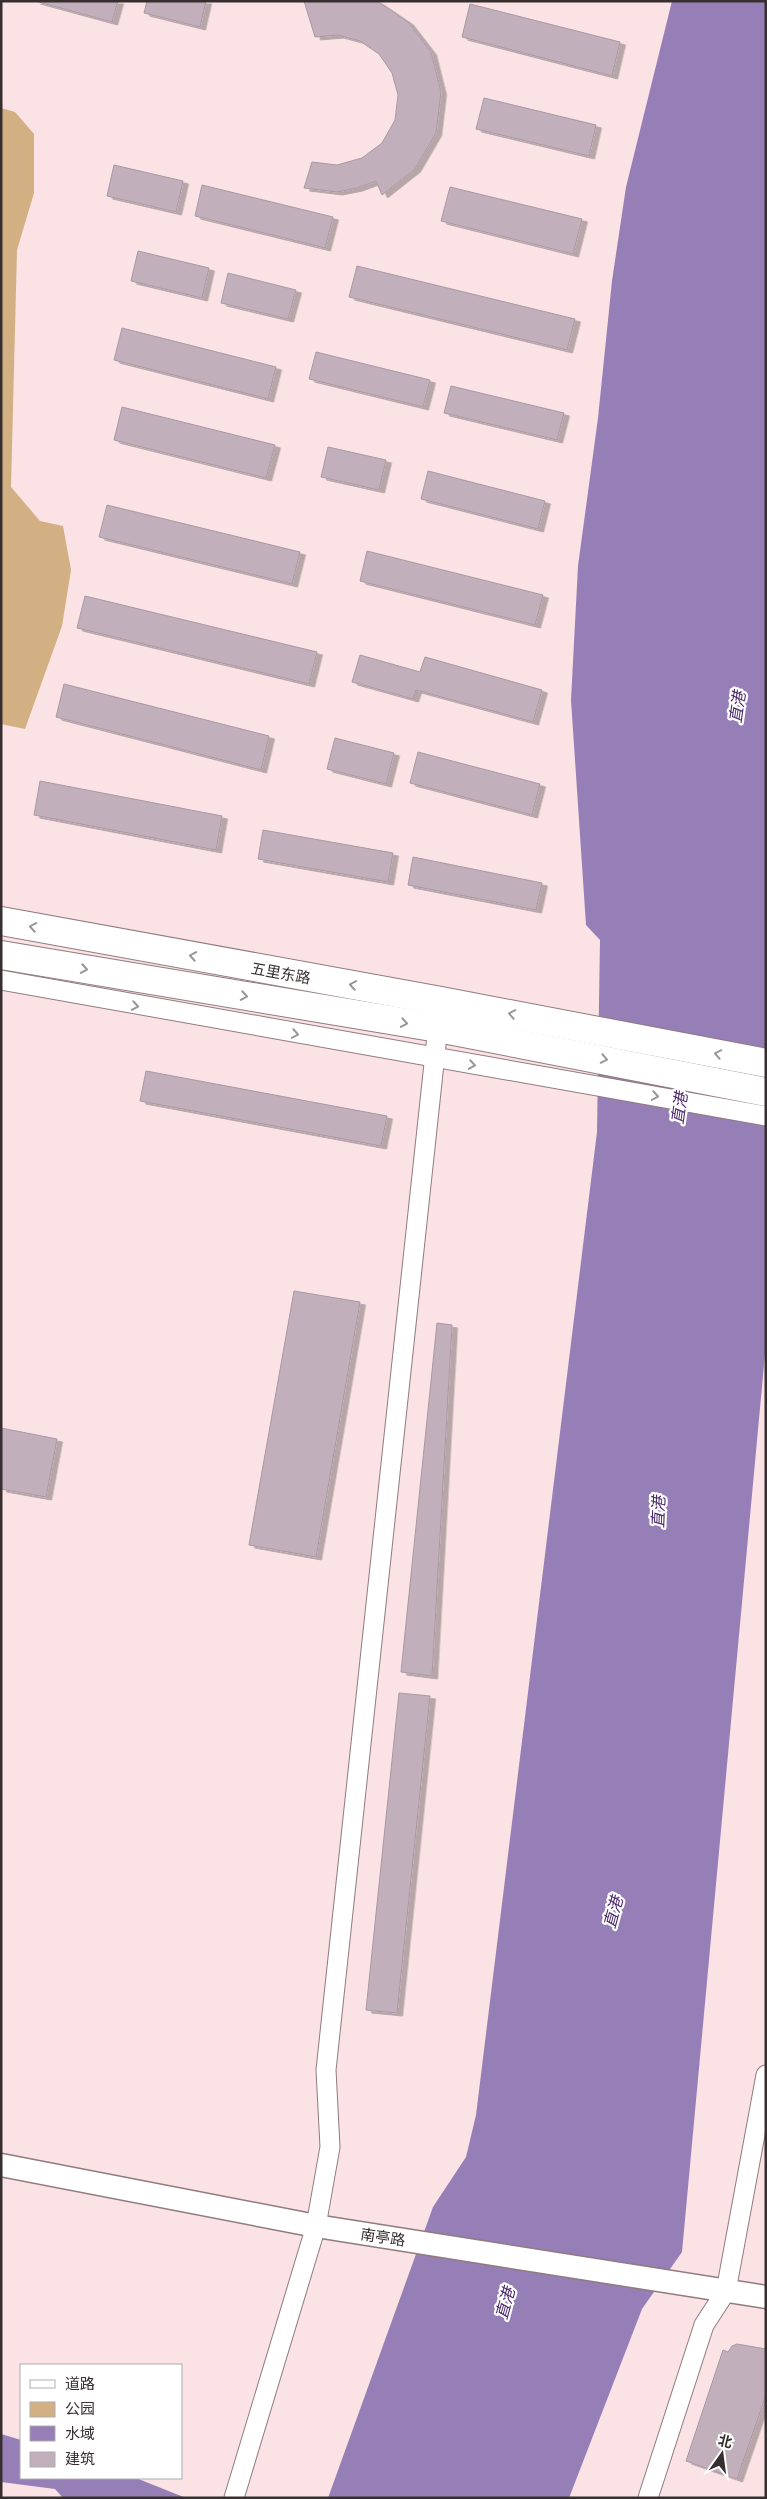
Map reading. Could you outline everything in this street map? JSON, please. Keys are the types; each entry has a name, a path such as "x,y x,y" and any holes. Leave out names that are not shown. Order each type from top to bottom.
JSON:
{"main road":[{"name":"五里东路","path":"1,921 560,1023 766,1063"},
{"name":"五里东路","path":"1,955 438,1028 766,1092"}],"street":[{"path":"1,980 434,1059 555,1078 766,1116"},
{"path":"234,2498 316,2226 330,2147 326,2070 441,1001"},
{"path":"648,2498 704,2325 726,2291 766,2075"},
{"name":"南亭路","path":"1,2165 316,2226 766,2297"}],"green space":[{"path":"1,108 15,112 34,134 34,193 17,250 11,487 40,521 63,526 71,570 62,626 25,729 1,724"}],"water":[{"name":"直港","path":"672,1 766,1 766,1343 682,2252 642,2309 569,2498 328,2498 433,2207 466,2157 476,2115 597,1132 600,940 586,925 571,700 578,566 598,418 612,281 626,187"},
{"path":"1,2434 20,2440 20,2479 138,2479 186,2498 63,2498 55,2489 1,2482"}],"building":[{"path":"35,1 118,1 112,22"},
{"path":"147,1 206,1 200,27 144,13"},
{"path":"304,1 377,1 408,22 431,52 441,92 436,133 415,169 382,195 376,181 357,188 337,192 304,188 312,162 337,165 362,158 382,143 395,120 398,95 392,73 379,54 360,41 338,35 315,37"},
{"path":"470,4 620,42 612,76 462,37"},
{"path":"484,98 596,125 589,156 476,129"},
{"path":"114,165 183,181 176,212 107,196"},
{"path":"202,185 333,217 325,248 195,216"},
{"path":"450,187 582,219 573,254 441,221"},
{"path":"138,251 209,268 202,298 131,281"},
{"path":"357,266 575,319 567,350 349,297"},
{"path":"228,273 296,290 288,319 221,303"},
{"path":"122,328 276,367 268,399 114,360"},
{"path":"316,352 430,380 423,407 309,379"},
{"path":"451,386 564,413 557,440 444,413"},
{"path":"122,407 275,445 266,478 114,440"},
{"path":"328,447 386,460 379,490 321,477"},
{"path":"428,471 545,501 538,529 421,499"},
{"path":"107,505 300,552 292,584 99,537"},
{"path":"367,551 543,595 535,625 360,581"},
{"path":"85,596 317,652 309,684 77,628"},
{"path":"360,655 420,672 425,657 542,690 533,722 416,690 413,699 352,682"},
{"path":"64,684 269,736 261,770 56,717"},
{"path":"335,738 394,753 386,784 327,769"},
{"path":"418,752 540,784 532,815 410,783"},
{"path":"40,781 222,816 216,850 34,815"},
{"path":"263,830 393,853 388,882 258,859"},
{"path":"413,857 542,883 536,910 408,885"},
{"path":"146,1071 387,1116 381,1146 140,1101"},
{"path":"294,1291 360,1302 316,1557 249,1545"},
{"path":"437,1323 452,1325 432,1676 401,1672"},
{"path":"1,1428 57,1439 46,1497 1,1489"},
{"path":"399,1693 430,1696 397,2013 366,2010"},
{"path":"737,2344 766,2349 766,2395 737,2479 686,2461 723,2350 728,2352 732,2346"}]}
